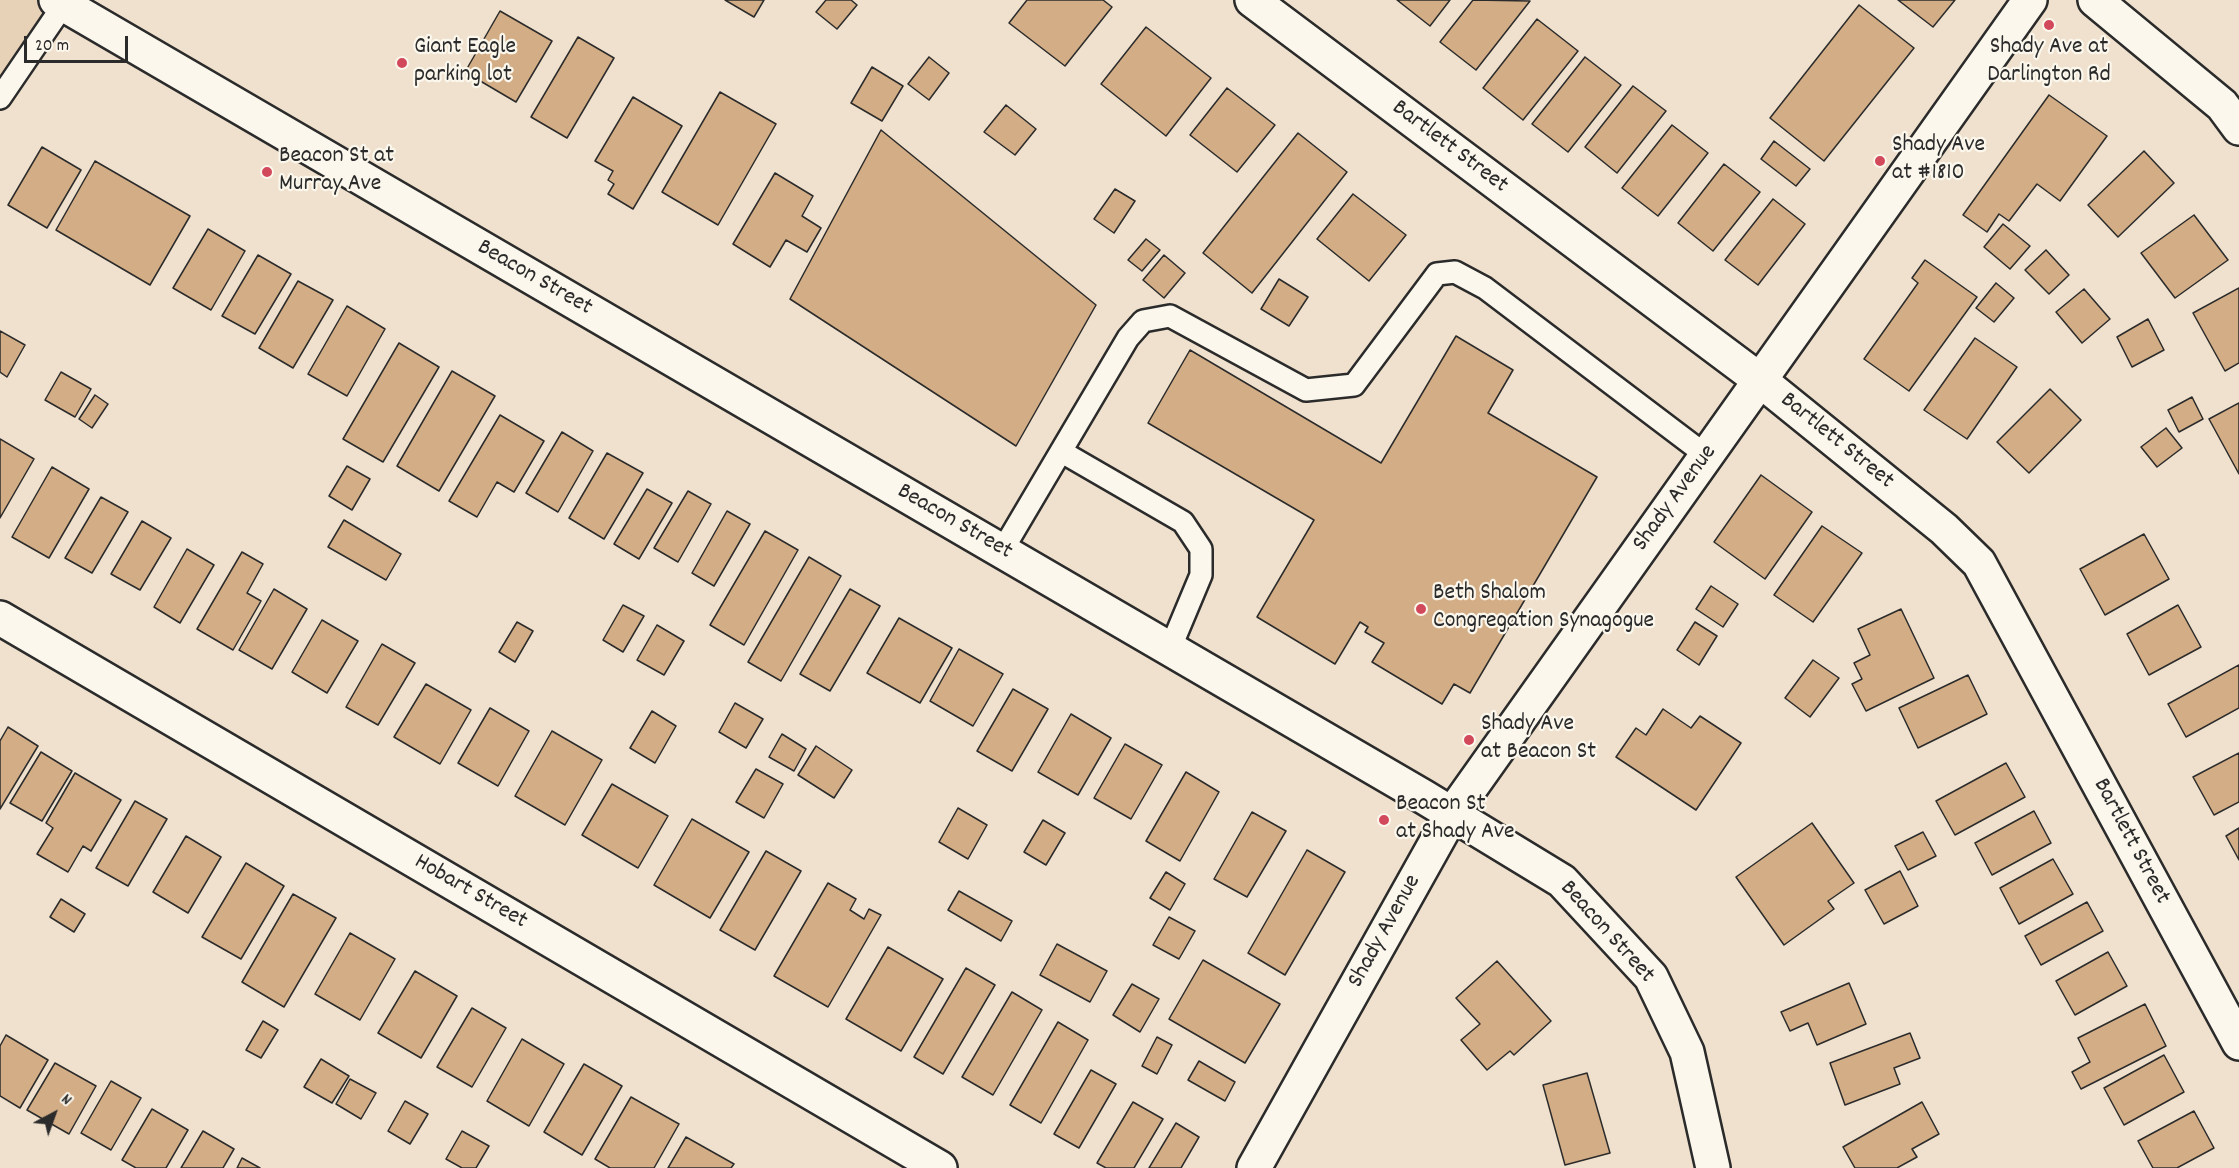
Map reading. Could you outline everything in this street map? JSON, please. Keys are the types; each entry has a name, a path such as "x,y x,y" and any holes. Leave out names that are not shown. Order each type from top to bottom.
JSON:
{"main road":[{"name":"Bartlett Street","path":"1252,0 1761,381 1944,529 1979,563 2239,1043"},
{"name":"Shady Avenue","path":"1254,1168 1452,814 2030,0"},
{"path":"2095,0 2222,105 2239,128"},
{"name":"Beacon Street","path":"60,2 1452,814 1562,881 1651,977 1687,1052 1713,1168"},
{"name":"Hobart Street","path":"0,618 940,1168"}],"lane":[{"path":"0,98 60,2"},
{"path":"1002,551 1128,338 1143,321 1170,316 1306,390 1354,385 1437,274 1455,272 1485,288 1707,456"},
{"path":"1062,452 1183,522 1201,549 1202,575 1170,649"}],"shaded area":[{"path":"0,0 88,0 0,86"}],"building":[{"path":"725,0 764,0 754,17"},
{"path":"826,0 851,0 857,5 837,29 816,12"},
{"path":"1027,0 1103,0 1112,7 1065,66 1009,23"},
{"path":"1397,0 1450,0 1430,26"},
{"path":"1473,0 1530,1 1476,70 1440,42"},
{"path":"1898,0 1955,0 1933,27"},
{"path":"1859,5 1914,48 1824,161 1770,118"},
{"path":"500,11 552,41 516,102 465,72"},
{"path":"1537,19 1578,51 1523,120 1483,88"},
{"path":"1146,27 1211,78 1166,136 1101,84"},
{"path":"578,37 614,58 567,138 531,117"},
{"path":"929,57 949,73 929,100 908,84"},
{"path":"1585,57 1621,85 1568,152 1532,124"},
{"path":"872,67 903,86 882,121 851,103"},
{"path":"1633,86 1666,111 1617,173 1585,147"},
{"path":"1227,88 1275,125 1237,172 1190,135"},
{"path":"720,92 776,124 718,225 662,192"},
{"path":"2049,95 2107,136 2060,201 2037,184 2009,221 1999,214 1987,232 1963,215"},
{"path":"633,97 682,126 633,209 608,194 614,184 608,180 613,171 595,161"},
{"path":"1006,105 1036,129 1015,155 984,132"},
{"path":"1672,125 1708,153 1658,216 1622,188"},
{"path":"881,130 1096,305 1016,446 790,299"},
{"path":"1298,133 1347,172 1252,293 1203,253"},
{"path":"1774,141 1810,169 1796,186 1761,159"},
{"path":"42,147 81,170 47,228 8,205"},
{"path":"2144,151 2174,183 2118,237 2088,205"},
{"path":"95,161 190,216 150,285 56,230"},
{"path":"1724,164 1760,192 1713,251 1678,223"},
{"path":"775,173 813,196 802,216 821,228 807,252 786,240 770,267 733,244"},
{"path":"1115,189 1135,201 1114,233 1094,219"},
{"path":"1353,194 1406,235 1369,281 1317,239"},
{"path":"1773,199 1805,224 1758,285 1725,260"},
{"path":"2194,215 2228,260 2175,298 2141,253"},
{"path":"2003,224 2030,246 2010,269 1984,247"},
{"path":"208,229 245,251 211,310 173,288"},
{"path":"1146,239 1160,250 1142,271 1128,260"},
{"path":"2046,250 2069,275 2049,294 2025,270"},
{"path":"258,255 291,274 255,334 222,316"},
{"path":"1164,255 1185,273 1164,298 1143,280"},
{"path":"1925,260 1977,297 1909,391 1864,359 1918,283 1912,278"},
{"path":"1279,279 1308,297 1289,326 1261,309"},
{"path":"298,281 333,300 293,368 259,348"},
{"path":"1996,283 2014,298 1994,322 1976,308"},
{"path":"2239,288 2239,363 2225,371 2193,313"},
{"path":"2084,289 2110,319 2082,343 2056,312"},
{"path":"347,306 385,329 347,396 308,374"},
{"path":"2148,319 2164,350 2132,367 2117,337"},
{"path":"0,331 25,345 7,377 0,372"},
{"path":"1456,336 1513,370 1488,413 1597,477 1470,693 1454,684 1442,704 1372,662 1384,643 1365,632 1368,627 1360,622 1335,664 1257,617 1314,520 1148,423 1190,350 1381,463"},
{"path":"1975,338 2017,367 1967,439 1924,410"},
{"path":"399,343 439,367 383,462 343,439"},
{"path":"452,371 495,396 439,491 397,466"},
{"path":"61,372 91,389 75,417 45,400"},
{"path":"2050,389 2081,420 2029,473 1997,442"},
{"path":"95,395 108,404 92,428 79,419"},
{"path":"2192,397 2203,419 2179,432 2168,410"},
{"path":"2239,403 2239,474 2209,419"},
{"path":"500,415 544,441 514,492 497,482 477,517 449,501"},
{"path":"2166,428 2182,448 2157,467 2141,447"},
{"path":"562,432 593,451 558,512 526,493"},
{"path":"0,439 34,459 0,518"},
{"path":"607,453 643,473 604,539 569,518"},
{"path":"347,466 370,479 352,510 329,496"},
{"path":"52,467 89,489 49,558 12,537"},
{"path":"1761,475 1812,512 1765,579 1714,542"},
{"path":"647,489 672,503 639,559 614,544"},
{"path":"688,491 711,504 678,562 654,548"},
{"path":"101,497 128,512 92,573 65,558"},
{"path":"727,511 750,524 714,586 692,573"},
{"path":"344,520 401,554 386,580 328,547"},
{"path":"142,521 171,538 140,590 111,574"},
{"path":"1822,526 1862,553 1813,622 1774,595"},
{"path":"765,531 798,550 744,645 710,625"},
{"path":"2144,534 2169,579 2105,615 2080,569"},
{"path":"187,549 214,565 180,623 154,607"},
{"path":"242,552 263,564 247,593 261,601 233,650 197,629"},
{"path":"809,557 841,576 781,681 748,662"},
{"path":"1711,586 1738,604 1723,627 1696,609"},
{"path":"274,589 307,609 272,669 239,650"},
{"path":"850,589 880,606 830,691 800,674"},
{"path":"623,605 644,616 623,652 603,640"},
{"path":"2178,605 2201,647 2149,675 2127,634"},
{"path":"1901,609 1934,678 1866,711 1852,684 1862,679 1854,663 1870,655 1858,629"},
{"path":"899,618 952,648 920,703 867,673"},
{"path":"322,620 358,641 327,693 292,672"},
{"path":"517,622 533,631 515,662 499,652"},
{"path":"1695,622 1717,636 1699,665 1677,650"},
{"path":"657,625 684,641 664,675 637,660"},
{"path":"382,644 415,663 378,725 346,707"},
{"path":"959,649 1003,674 973,726 930,701"},
{"path":"1813,660 1839,678 1810,717 1785,698"},
{"path":"2239,665 2239,708 2186,737 2168,704"},
{"path":"1968,675 1987,714 1918,748 1899,708"},
{"path":"426,684 471,710 440,764 394,737"},
{"path":"1013,689 1048,709 1012,771 977,751"},
{"path":"735,703 763,719 746,748 719,732"},
{"path":"490,708 529,731 498,786 458,763"},
{"path":"1663,709 1691,728 1700,716 1741,743 1696,810 1616,757 1636,728 1646,735"},
{"path":"652,711 676,726 655,763 630,748"},
{"path":"1071,714 1111,738 1078,795 1038,772"},
{"path":"8,727 38,746 0,809 0,741"},
{"path":"552,731 602,760 565,825 515,796"},
{"path":"782,734 806,749 794,771 769,757"},
{"path":"1125,744 1162,765 1131,819 1094,798"},
{"path":"816,746 852,770 834,798 798,775"},
{"path":"41,752 72,771 42,821 10,803"},
{"path":"2239,753 2239,802 2214,815 2193,777"},
{"path":"2006,763 2025,797 1955,835 1936,801"},
{"path":"756,769 783,784 764,818 736,802"},
{"path":"1186,772 1219,792 1180,861 1146,841"},
{"path":"75,773 121,800 91,851 83,846 68,872 37,854 53,828 46,823"},
{"path":"612,784 668,816 638,868 582,835"},
{"path":"135,801 167,819 128,886 96,868"},
{"path":"958,808 987,825 968,859 939,842"},
{"path":"2034,811 2051,843 1992,875 1975,843"},
{"path":"1252,812 1286,831 1247,897 1214,879"},
{"path":"692,819 749,852 710,918 654,885"},
{"path":"1043,820 1065,833 1046,865 1024,852"},
{"path":"1812,823 1854,883 1828,901 1834,909 1784,945 1736,877"},
{"path":"2239,828 2239,860 2226,836"},
{"path":"1923,832 1936,856 1908,870 1895,846"},
{"path":"186,836 221,857 188,913 153,892"},
{"path":"1307,850 1345,872 1285,975 1248,953"},
{"path":"766,851 801,871 755,950 720,930"},
{"path":"2053,859 2073,894 2019,924 2000,888"},
{"path":"246,863 284,886 241,959 202,937"},
{"path":"1900,871 1918,906 1884,924 1865,890"},
{"path":"1166,872 1185,884 1170,910 1150,898"},
{"path":"828,883 856,899 850,910 864,919 869,909 881,915 828,1007 774,976"},
{"path":"959,891 1012,921 1001,941 948,910"},
{"path":"293,894 336,918 284,1007 242,982"},
{"path":"61,899 85,914 74,932 50,917"},
{"path":"2087,902 2103,931 2041,965 2025,936"},
{"path":"1169,917 1195,931 1179,959 1153,945"},
{"path":"350,933 395,959 360,1020 315,994"},
{"path":"1057,944 1107,971 1090,1002 1040,975"},
{"path":"888,947 943,979 901,1051 846,1019"},
{"path":"2108,952 2127,986 2075,1015 2056,981"},
{"path":"1203,960 1280,1004 1245,1063 1169,1019"},
{"path":"1497,961 1551,1021 1514,1055 1510,1051 1487,1070 1461,1040 1480,1024 1456,998"},
{"path":"966,968 995,985 943,1074 914,1057"},
{"path":"415,971 457,996 421,1058 378,1033"},
{"path":"1849,983 1866,1024 1817,1045 1808,1023 1790,1031 1781,1012"},
{"path":"1132,984 1159,999 1140,1032 1113,1015"},
{"path":"1012,992 1042,1010 993,1095 962,1077"},
{"path":"2145,1004 2166,1046 2081,1089 2072,1072 2090,1062 2078,1038"},
{"path":"472,1008 506,1028 472,1087 437,1067"},
{"path":"263,1021 278,1030 261,1058 246,1050"},
{"path":"1058,1022 1088,1040 1041,1123 1010,1105"},
{"path":"1910,1033 1920,1058 1894,1068 1900,1084 1845,1105 1830,1063"},
{"path":"6,1035 48,1060 20,1108 0,1096 0,1046"},
{"path":"1157,1037 1172,1045 1157,1074 1142,1066"},
{"path":"522,1039 564,1064 529,1126 487,1101"},
{"path":"2164,1055 2184,1092 2124,1125 2104,1088"},
{"path":"321,1059 349,1076 332,1103 304,1087"},
{"path":"1199,1061 1235,1082 1225,1101 1188,1080"},
{"path":"55,1063 96,1086 69,1134 27,1110"},
{"path":"584,1064 622,1086 582,1155 544,1132"},
{"path":"1091,1070 1116,1084 1079,1148 1054,1134"},
{"path":"1587,1073 1610,1153 1565,1165 1543,1085"},
{"path":"350,1079 376,1093 361,1119 336,1104"},
{"path":"111,1081 141,1098 111,1150 81,1133"},
{"path":"631,1097 679,1124 654,1168 610,1168 595,1159"},
{"path":"405,1101 428,1114 410,1144 388,1131"},
{"path":"1133,1102 1163,1119 1134,1168 1106,1168 1097,1163"},
{"path":"1922,1102 1939,1134 1912,1149 1917,1157 1897,1168 1855,1168 1843,1147"},
{"path":"152,1109 188,1130 166,1168 136,1168 122,1160"},
{"path":"2194,1111 2214,1148 2177,1168 2153,1168 2138,1141"},
{"path":"1176,1123 1199,1137 1181,1168 1149,1168"},
{"path":"203,1131 234,1149 223,1168 181,1168"},
{"path":"462,1131 489,1146 476,1168 462,1168 446,1159"},
{"path":"686,1137 734,1164 731,1168 668,1168"},
{"path":"242,1158 260,1168 237,1168"}],"place":[{"name":"Shady Ave at Darlington Rd","path":"2049,25"},
{"name":"Giant Eagle parking lot","path":"402,63"},
{"name":"Shady Ave at #1810","path":"1880,161"},
{"name":"Beacon St at Murray Ave","path":"267,172"},
{"name":"Beth Shalom Congregation Synagogue","path":"1421,609"},
{"name":"Shady Ave at Beacon St","path":"1469,740"},
{"name":"Beacon St at Shady Ave","path":"1384,820"}]}
